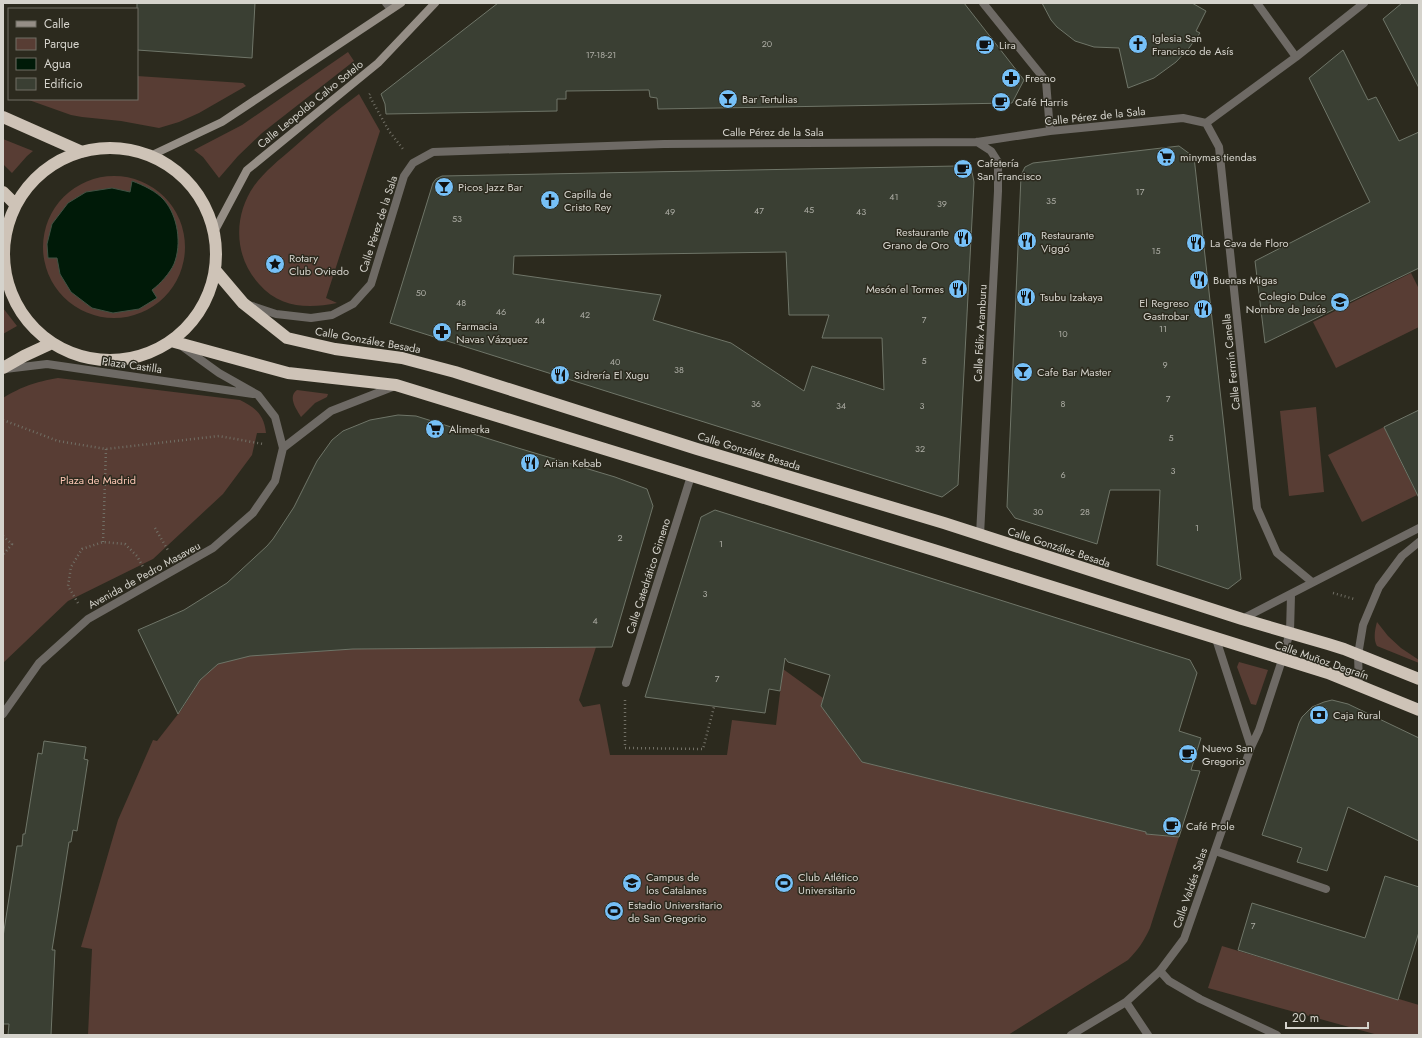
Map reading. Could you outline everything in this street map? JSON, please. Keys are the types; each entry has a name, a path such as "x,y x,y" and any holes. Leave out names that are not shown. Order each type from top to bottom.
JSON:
{"highway":[{"path":"3,117 82,152"},
{"path":"116,148 150,156 173,168 192,186 206,207 214,232 216,251 215,270 207,297 200,310 175,342 143,355 112,360 81,356 52,343 29,323 13,298 4,270 5,236 16,205 27,185 55,163 82,152 116,148"},
{"path":"3,192 16,205"},
{"name":"Calle González Besada","path":"215,270 243,303 287,338 335,349 402,358 455,372 697,449 944,523 1242,619"},
{"path":"175,342 288,373 396,385 937,551 1216,639"},
{"path":"3,369 24,356 52,343"},
{"name":"Calle Muñoz Degraín","path":"1242,619 1344,649 1419,679"},
{"name":"Calle Muñoz Degraín","path":"1216,639 1328,673 1419,710"}],"street":[{"path":"150,156 222,122 389,6 401,3"},
{"name":"Calle Leopoldo Calvo Sotelo","path":"214,232 247,170 378,62 435,3"},
{"path":"983,3 1046,81 1050,131"},
{"path":"1257,3 1296,57"},
{"path":"1206,123 1296,57 1364,3"},
{"name":"Calle Pérez de la Sala","path":"243,303 276,314 311,318 332,314 353,304 371,284 404,176 413,163 433,152 664,144 977,142 1050,131 1183,118 1206,123"},
{"name":"Calle Fermín Canella","path":"1206,123 1219,146 1257,508 1277,553 1312,582"},
{"name":"Calle Félix Aramburu","path":"977,142 991,151 998,162 998,191 980,535"},
{"name":"Avenida de Pedro Masaveu","path":"3,714 39,663 88,619 213,548 253,513 275,481 283,448 275,417 258,395 219,373 175,342"},
{"name":"Plaza Castilla","path":"3,369 47,364 258,395"},
{"path":"283,448 331,411 396,385"},
{"name":"Calle Catedrático Gimeno","path":"626,683 691,476"},
{"path":"1242,619 1419,528"},
{"path":"1358,685 1358,655 1364,625 1379,587 1402,556 1419,542"},
{"path":"1282,660 1290,632 1291,594"},
{"path":"1216,639 1251,747"},
{"name":"Calle Valdés Salas","path":"1071,1035 1126,1002 1160,971 1184,939 1251,747 1259,730 1282,660"},
{"path":"1215,851 1326,889"},
{"path":"1160,971 1169,981 1200,999 1277,1035"},
{"path":"1126,1002 1148,1035"}],"path":[{"path":"374,90 369,95 389,131 413,163"},
{"path":"3,420 58,441 106,449 219,436 283,448"},
{"path":"103,542 106,449"},
{"path":"154,528 166,547"},
{"path":"3,536 12,544 3,555"},
{"path":"74,597 68,586 70,567 82,549 103,542 125,544 140,560"},
{"path":"1312,582 1323,591 1352,598 1371,607"},
{"path":"626,683 625,748 703,749 714,707"}],"green space":[{"path":"348,52 354,61 262,133 238,156 219,178 203,157 194,150 242,125"},
{"path":"138,76 243,83 246,86 199,113 179,122 159,128 121,121 71,115 29,100 138,100"},
{"path":"359,94 380,131 326,298 337,303 305,306 285,302 267,292 259,284 245,262 239,236 242,210 254,186 277,161"},
{"path":"3,139 33,151 12,173 3,164"},
{"path":"107,176 121,176 148,184 169,202 180,220 184,233 184,261 177,281 159,302 148,310 135,315 121,318 107,318 80,310 59,292 51,281 46,268 43,254 43,240 51,213 69,192 80,184 93,179"},
{"path":"1411,273 1419,289 1419,327 1336,368 1313,322"},
{"path":"3,308 17,326 3,334"},
{"name":"Plaza de Madrid","path":"58,378 240,400 255,409 263,421 266,433 257,433 252,455 223,494 153,559 68,601 3,663 3,398 29,385"},
{"path":"297,390 328,394 327,397 315,403 301,417 293,400 294,393"},
{"path":"1316,407 1324,492 1289,496 1280,411"},
{"path":"1384,427 1417,495 1362,522 1328,455"},
{"path":"1377,622 1388,636 1401,648 1419,660 1419,663 1377,646 1375,631"},
{"name":"Club Atlético Universitario","path":"596,647 579,700 583,707 600,704 610,755 727,755 732,720 776,725 783,669 823,698 821,706 862,762 1146,832 1146,834 1179,837 1148,933 1138,949 1128,960 1008,1035 88,1035 92,949 81,947 118,820 153,740 157,741 182,709 200,680 218,664 260,653 260,655 353,649"},
{"path":"1239,662 1268,670 1256,705 1251,704 1237,667"},
{"path":"1222,946 1419,1005 1419,1035 1378,1035 1208,988"}],"water":[{"path":"132,181 153,191 164,200 169,207 173,214 177,230 178,248 174,264 164,278 152,290 157,298 139,309 113,313 92,308 71,292 60,274 57,258 48,258 47,244 52,224 68,203 86,192 112,188 130,192"}],"building":[{"path":"137,3 255,3 252,58 138,50"},
{"path":"498,3 964,3 1024,80 1012,103 658,109 657,98 650,97 649,90 566,91 566,99 557,99 557,111 386,114 385,104 381,94"},
{"name":"Iglesia San Francisco de Asís","path":"1042,3 1192,3 1206,11 1196,31 1200,33 1176,62 1154,78 1128,88 1119,48 1094,47 1075,41 1057,27 1051,20"},
{"path":"1402,3 1419,3 1419,88 1383,19"},
{"path":"1343,50 1368,100 1376,97 1399,141 1419,132 1419,268 1265,343 1255,261 1370,202 1309,78"},
{"path":"1179,146 1194,157 1241,579 1228,589 1157,565 1160,490 1110,490 1097,544 1015,518 1007,507 1021,176 1023,171 1025,167 1033,163"},
{"path":"957,166 971,167 974,182 958,485 942,497 390,323 433,183 436,179 442,176","holes":["786,252 789,315 829,315 822,338 882,338 884,390 812,366 804,391 731,343 653,320 661,295 513,274 514,256"]},
{"path":"1419,410 1419,498 1384,427"},
{"path":"398,415 416,416 615,477 647,489 653,506 612,647 353,649 250,656 218,664 200,680 178,714 138,630 184,610 227,583 267,546 294,507 317,461 332,440 343,431 370,420"},
{"path":"715,510 1190,660 1197,673 1179,731 1201,738 1191,770 1200,771 1179,837 1146,834 1146,832 862,762 821,706 830,675 788,662 785,658 780,691 769,689 765,713 645,697 701,517"},
{"path":"1332,700 1348,704 1419,738 1419,841 1348,807 1327,871 1297,862 1302,848 1262,835 1302,717 1312,707"},
{"path":"44,741 86,747 84,759 88,760 77,831 73,830 71,842 69,842 52,950 55,950 51,1035 8,1035 9,1024 3,1024 3,937 17,846 22,846 38,753 42,754"},
{"path":"1385,876 1419,887 1419,932 1398,1000 1238,950 1252,903 1365,938"}],"place":[{"name":"Iglesia San Francisco de Asís","path":"1138,44"},
{"name":"Lira","path":"985,45"},
{"name":"Fresno","path":"1011,78"},
{"name":"Bar Tertulias","path":"728,99"},
{"name":"Café Harris","path":"1001,102"},
{"name":"minymas tiendas","path":"1166,157"},
{"name":"Cafetería San Francisco","path":"963,169"},
{"name":"Picos Jazz Bar","path":"444,187"},
{"name":"Capilla de Cristo Rey","path":"550,200"},
{"name":"Restaurante Grano de Oro","path":"963,238"},
{"name":"Restaurante Viggó","path":"1027,241"},
{"name":"La Cava de Floro","path":"1196,243"},
{"name":"Rotary Club Oviedo","path":"275,264"},
{"name":"Buenas Migas","path":"1199,280"},
{"name":"Mesón el Tormes","path":"958,289"},
{"name":"Tsubu Izakaya","path":"1026,297"},
{"name":"Colegio Dulce Nombre de Jesús","path":"1340,302"},
{"name":"El Regreso Gastrobar","path":"1203,309"},
{"name":"Farmacia Navas Vázquez","path":"442,332"},
{"name":"Cafe Bar Master","path":"1023,372"},
{"name":"Sidrería El Xugu","path":"560,375"},
{"name":"Alimerka","path":"435,429"},
{"name":"Arian Kebab","path":"530,463"},
{"name":"Caja Rural","path":"1319,715"},
{"name":"Nuevo San Gregorio","path":"1188,754"},
{"name":"Café Prole","path":"1172,826"},
{"name":"Campus de los Catalanes","path":"632,883"},
{"name":"Club Atlético Universitario","path":"784,883"},
{"name":"Estadio Universitario de San Gregorio","path":"614,911"}]}
